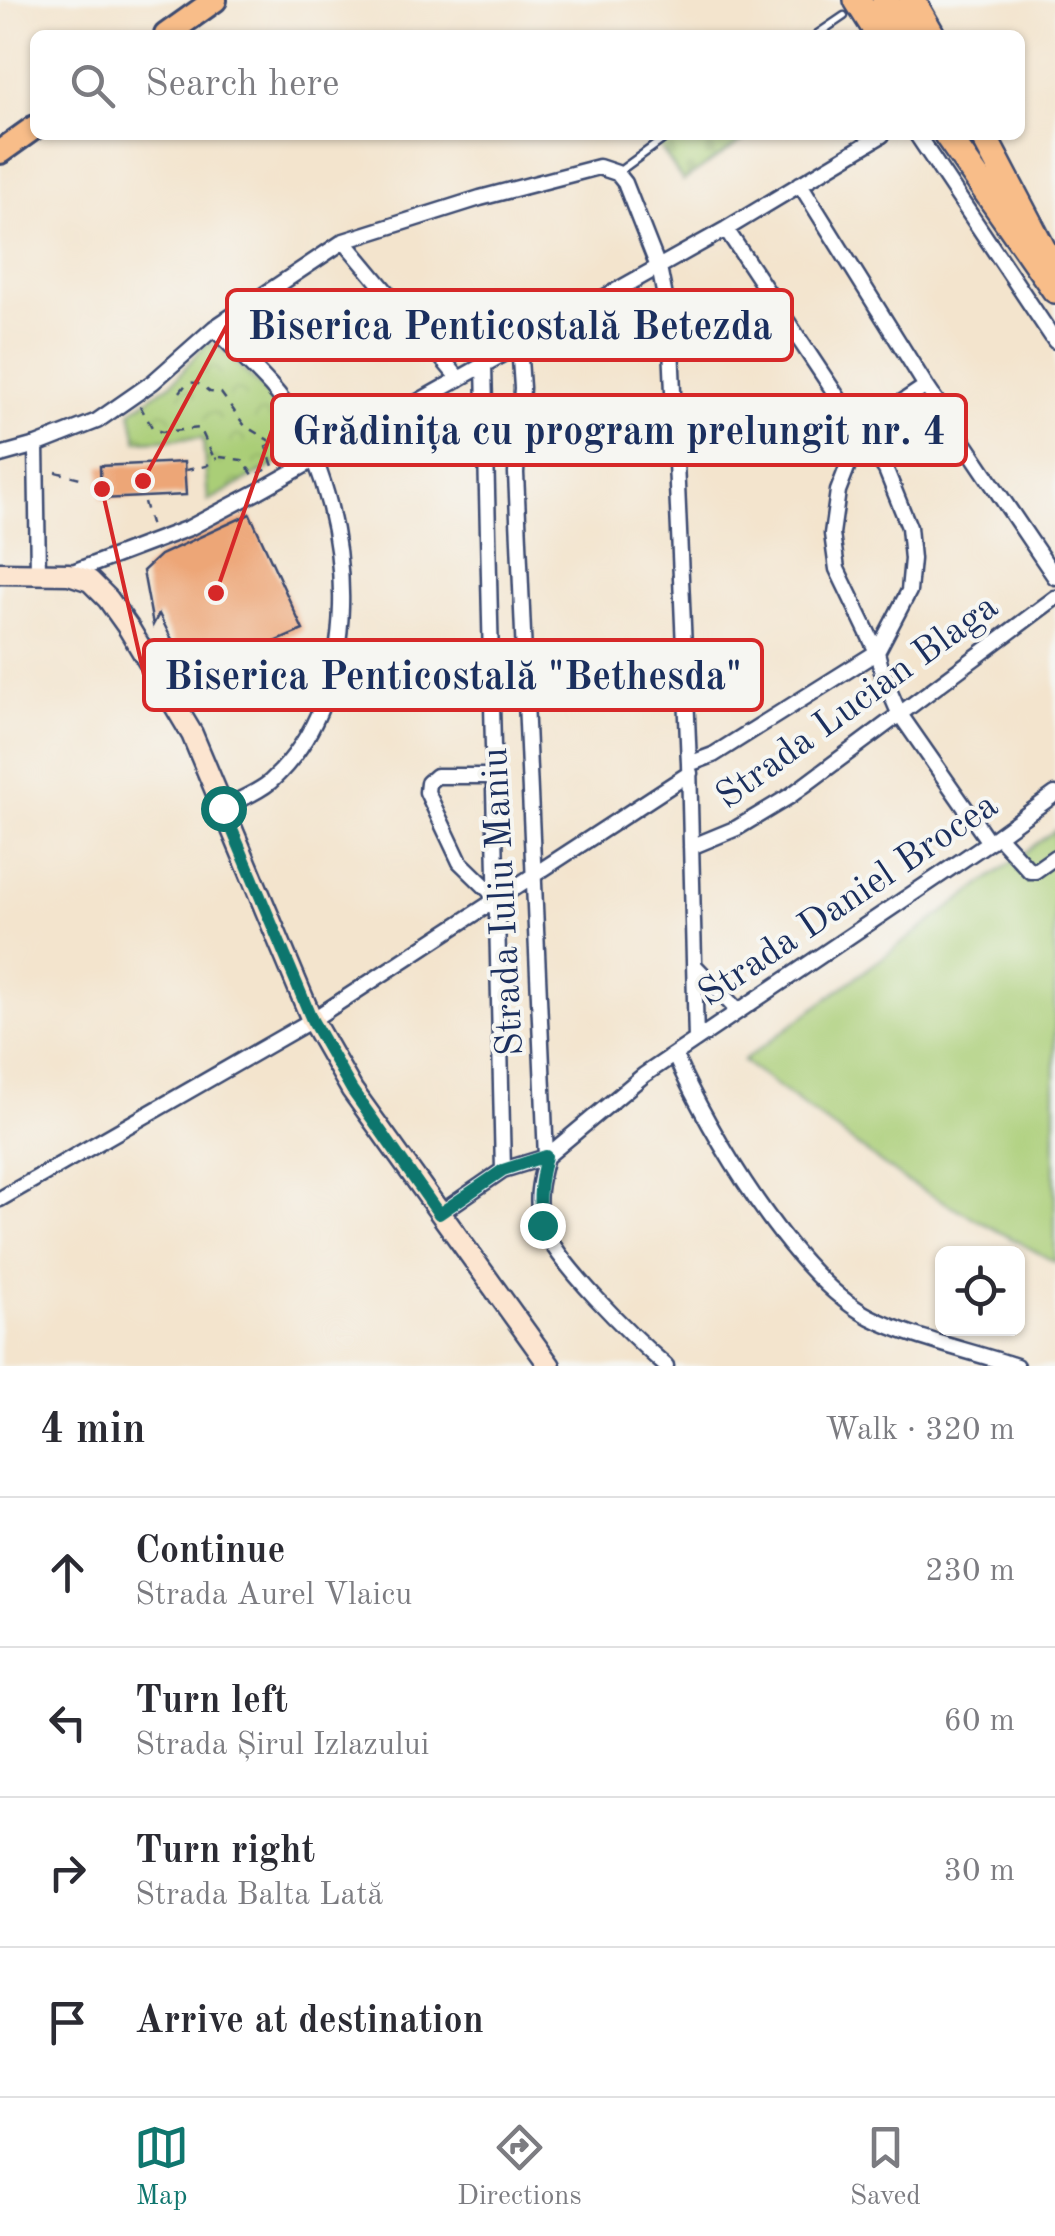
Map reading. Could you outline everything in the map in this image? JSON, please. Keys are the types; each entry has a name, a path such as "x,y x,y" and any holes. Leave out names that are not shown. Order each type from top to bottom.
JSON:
{"highway":[{"path":"885,0 903,30"},
{"path":"912,0 929,30"},
{"path":"851,8 874,30"},
{"path":"951,140 1055,286"},
{"path":"969,140 1055,286"},
{"path":"986,140 1055,272"}],"main road":[{"path":"173,30 215,0"},
{"path":"0,152 30,131"}],"street":[{"path":"69,574 189,528 726,229 874,140"},
{"path":"920,140 1055,341"},
{"path":"0,455 97,420 153,382 214,328 344,241 554,177 599,167 617,173 625,182 657,267 670,322 690,769 696,1040"},
{"path":"800,184 926,386 1055,578"},
{"path":"0,1199 312,1020 690,769 877,652 909,591 912,559 908,528 892,484 862,429 726,229"},
{"path":"344,241 459,379"},
{"path":"214,328 280,394 315,458 328,494 341,572 338,640 328,684 294,753 268,784 223,808"},
{"name":"Strada Iuliu Maniu","path":"518,344 522,388 516,472 546,1156 538,1204 542,1225 556,1250 666,1366"},
{"name":"Strada Iuliu Maniu","path":"484,365 503,1170"},
{"path":"926,386 862,429 838,492 832,534 837,569 877,652 899,712 994,839 1030,870 1035,871 1055,857"},
{"path":"36,445 38,573"},
{"path":"0,574 69,574 90,581 128,626 192,734 312,1020 352,1090 550,1366"},
{"name":"Strada Lucian Blaga","path":"691,847 737,828 790,796 1055,598"},
{"path":"495,776 436,776 428,783 426,792 460,862 498,899"},
{"name":"Strada Daniel Brocea","path":"546,1156 644,1075 1055,794"},
{"path":"696,966 738,1012"},
{"path":"675,1056 696,1104 780,1234 830,1288 870,1316 1016,1366"},
{"path":"439,1214 503,1170 546,1156"}],"lane":[{"path":"822,30 851,8"},
{"path":"617,173 662,140"}],"path":[{"path":"180,392 182,386 193,382 203,384 210,392 221,393 245,426 272,441"},
{"path":"138,400 153,429 200,428 210,452 217,458 242,460 254,476 273,466 266,450 272,441 293,428"},
{"path":"186,470 206,466 217,458"},
{"path":"56,472 84,479"},
{"path":"144,502 152,529"}],"green space":[{"path":"668,140 744,140 683,181 659,146"},
{"path":"206,344 216,344 279,409 289,424 295,454 208,501 203,438 137,441 131,411 174,381"},
{"path":"1055,830 1055,1262 904,1180 743,1061"}],"building":[{"path":"184,462 186,495 101,499 100,466"},
{"path":"250,514 303,630 191,678 159,614 153,625 143,571 160,555"}],"place":[{"name":"Biserica Penticostală Betezda","path":"143,481"},
{"name":"Biserica Penticostală \"Bethesda\"","path":"102,489"},
{"name":"Grădinița cu program prelungit nr. 4","path":"216,593"}],"route":[{"path":"223,808 312,1020 352,1090 439,1214 503,1170 546,1156 539,1183 542,1225"}]}
